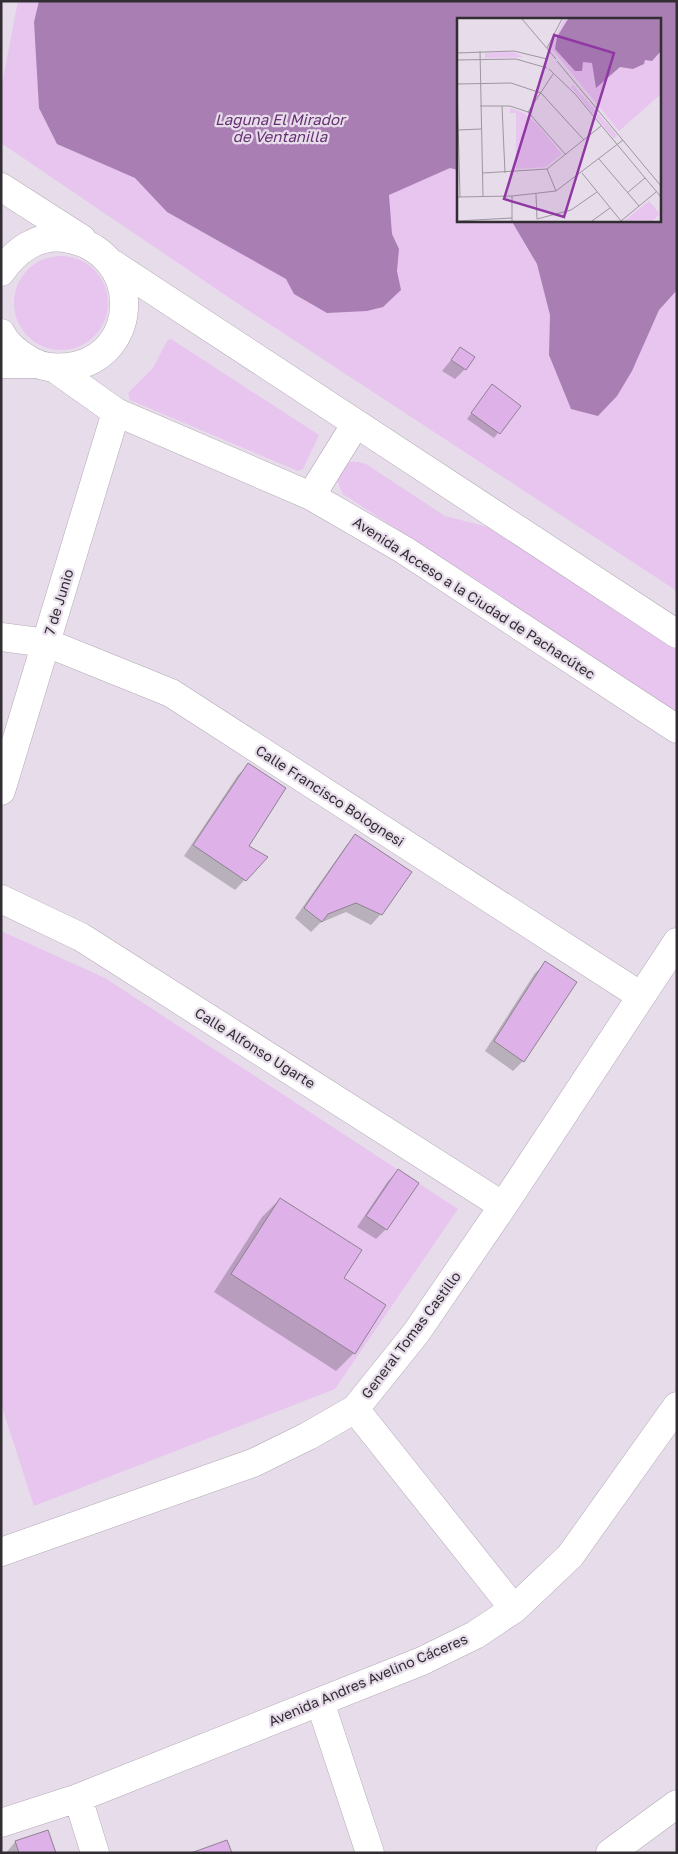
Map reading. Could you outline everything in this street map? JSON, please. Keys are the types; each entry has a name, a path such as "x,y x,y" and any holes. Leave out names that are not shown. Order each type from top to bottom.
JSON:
{"street":[{"path":"1,187 356,425 677,634"},
{"path":"1,364 76,366 95,357 111,343 121,324 125,304 122,283 103,255 76,239 49,238 23,248 4,259"},
{"name":"Avenida Acceso a la Ciudad de Pachacútec","path":"1,332 18,354 45,366 116,412 311,496 404,550 677,729"},
{"name":"7 de Junio","path":"1,791 116,412"},
{"path":"311,496 356,425"},
{"name":"Calle Francisco Bolognesi","path":"1,637 47,643 171,693 641,996"},
{"name":"Calle Alfonso Ugarte","path":"1,899 81,937 503,1206"},
{"name":"General Tomas Castillo","path":"1,1552 253,1463 308,1436 355,1409 416,1333 503,1206 677,942"},
{"name":"Avenida Andres Avelino Cáceres","path":"1,1823 78,1798 422,1661 475,1635 514,1609 570,1556 677,1406"},
{"path":"355,1409 514,1609"},
{"path":"320,1702 370,1853"},
{"path":"78,1798 95,1853"},
{"path":"610,1853 677,1804"}],"shaded area":[{"path":"18,1 677,1 677,591 234,301 1,143 1,89"},
{"path":"61,256 79,259 94,270 105,285 108,303 105,321 94,336 79,347 61,350 43,347 28,336 17,321 14,303 17,285 28,270 43,259"},
{"path":"171,339 319,435 303,469 298,471 130,400 128,393 153,368 167,341"},
{"path":"351,462 366,464 445,516 488,527 677,649 677,713 343,494 337,480 344,466"},
{"path":"1,931 105,978 458,1209 335,1389 34,1506 1,1404"}],"water":[{"name":"Laguna El Mirador de Ventanilla","path":"39,1 677,1 677,290 659,310 632,371 617,396 598,416 571,409 549,355 550,315 537,264 512,221 660,221 660,18 457,18 457,170 450,168 389,195 392,234 399,249 397,271 401,290 383,307 367,311 327,313 294,294 286,279 167,212 135,178 57,144 39,108 34,22"}],"building":[{"path":"460,347 475,357 466,370 451,360"},
{"path":"492,384 521,406 500,434 471,413"},
{"path":"248,763 286,788 249,846 268,857 246,881 193,845"},
{"path":"355,834 412,872 382,915 356,903 328,914 322,922 304,908"},
{"path":"545,961 577,982 524,1062 494,1041"},
{"path":"398,1169 419,1183 387,1230 366,1216"},
{"path":"280,1198 362,1250 344,1278 386,1305 355,1354 231,1274"},
{"path":"48,1830 56,1853 19,1853 15,1841"},
{"path":"227,1840 232,1853 191,1853"}]}
